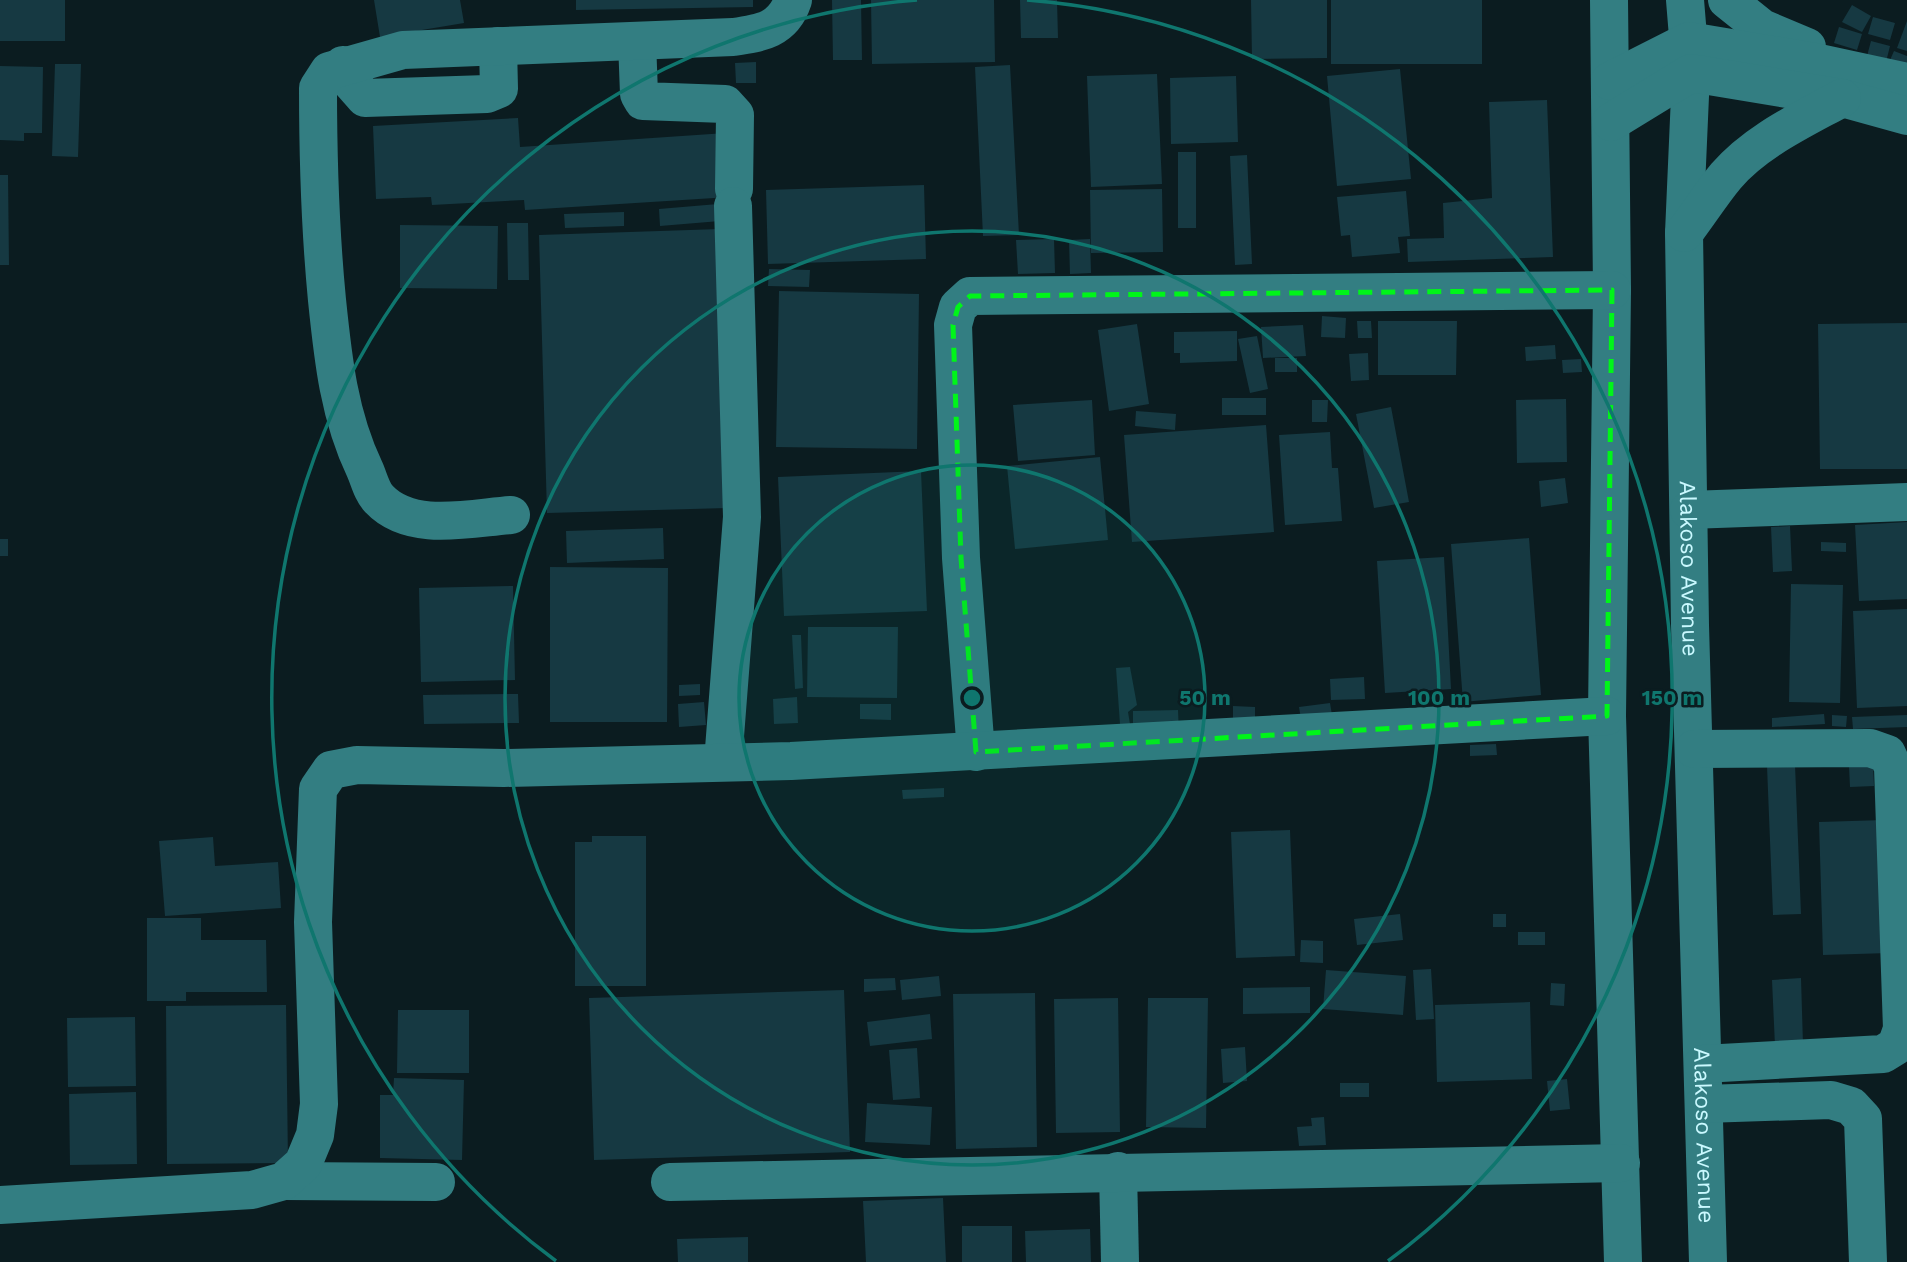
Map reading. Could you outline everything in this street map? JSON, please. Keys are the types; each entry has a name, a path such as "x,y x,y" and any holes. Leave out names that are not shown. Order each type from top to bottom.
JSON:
{"street":[{"path":"511,515 426,522 402,513 378,499 361,462 341,408 317,204 317,89 329,71 403,50 733,37 765,33 781,23 793,0"},
{"path":"1609,0 1612,290 1607,716 1623,1262"},
{"name":"Alakoso Avenue","path":"1685,0 1690,57 1684,233 1689,510 1708,1262"},
{"path":"1727,0 1762,28 1907,116"},
{"path":"637,41 639,94 643,101 725,104 732,108 735,115 733,197 742,517 723,762"},
{"path":"1610,81 1690,57 1853,85 1907,82"},
{"path":"1611,122 1690,57"},
{"path":"1684,233 1725,177 1742,160 1853,85"},
{"path":"976,752 961,558 954,325 958,307 970,296 1612,290"},
{"path":"1689,510 1907,502"},
{"path":"284,1181 303,1164 316,1135 319,1104 313,922 317,789 331,770 357,765 504,768 976,752 1607,716"},
{"path":"1694,749 1870,748 1887,754 1893,767 1902,1016 1902,1029 1896,1046 1883,1054 1703,1064"},
{"path":"1704,1104 1830,1100 1851,1106 1863,1119 1868,1262"},
{"path":"670,1182 1621,1163"},
{"path":"1118,1171 1120,1262"},
{"path":"0,1205 252,1190 284,1181 436,1182"}],"highlighted area":[{"path":"1612,290 1607,716 976,752 961,558 953,325 958,307 970,296"}],"building":[{"path":"0,0 65,0 65,41 0,41"},
{"path":"374,0 460,0 464,23 380,37"},
{"path":"576,0 753,0 753,7 576,10"},
{"path":"832,0 861,0 862,60 833,60"},
{"path":"871,0 994,0 995,62 872,64"},
{"path":"1020,0 1057,0 1058,38 1021,38"},
{"path":"1251,0 1327,0 1327,58 1252,59"},
{"path":"1331,0 1482,0 1482,64 1331,64"},
{"path":"1852,5 1871,16 1862,32 1842,22"},
{"path":"1873,17 1895,23 1890,40 1868,34"},
{"path":"1907,21 1907,51 1897,48"},
{"path":"1839,27 1862,34 1857,50 1834,43"},
{"path":"1871,41 1890,46 1886,62 1867,56"},
{"path":"1894,51 1907,56 1907,66 1890,60"},
{"path":"756,62 756,83 736,83 735,63"},
{"path":"55,64 81,64 78,157 52,156"},
{"path":"1010,65 1019,235 983,236 975,67"},
{"path":"0,66 43,67 42,133 24,133 24,141 0,140"},
{"path":"1400,69 1411,179 1337,186 1327,76"},
{"path":"1157,74 1162,184 1091,187 1087,76"},
{"path":"1236,76 1238,142 1171,144 1170,78"},
{"path":"1547,100 1553,257 1408,262 1407,239 1444,238 1443,203 1492,198 1489,102"},
{"path":"518,118 520,147 726,133 730,197 525,210 524,200 432,205 431,197 376,199 373,126"},
{"path":"1178,152 1196,152 1196,228 1178,228"},
{"path":"1247,155 1252,264 1235,265 1230,156"},
{"path":"0,175 8,175 9,265 0,265"},
{"path":"924,185 926,259 768,264 766,190"},
{"path":"1162,189 1163,252 1091,253 1090,190"},
{"path":"1406,191 1410,236 1398,237 1400,253 1352,257 1350,235 1341,236 1337,197"},
{"path":"718,204 720,221 660,226 659,209"},
{"path":"624,212 624,226 565,228 564,214"},
{"path":"507,223 528,223 529,280 508,280"},
{"path":"400,225 498,226 497,289 400,288"},
{"path":"720,229 727,508 547,513 539,235"},
{"path":"1054,239 1055,273 1018,274 1016,240"},
{"path":"1090,239 1091,273 1070,274 1069,240"},
{"path":"769,269 810,270 809,287 768,286"},
{"path":"779,291 919,294 917,449 776,447"},
{"path":"1322,316 1346,318 1345,338 1321,337"},
{"path":"1357,321 1371,321 1372,338 1358,338"},
{"path":"1378,321 1457,321 1456,375 1378,375"},
{"path":"1907,323 1907,469 1820,469 1818,324"},
{"path":"1137,324 1149,404 1109,411 1098,330"},
{"path":"1303,325 1306,356 1263,358 1261,327"},
{"path":"1237,331 1237,361 1180,363 1180,353 1174,353 1174,332"},
{"path":"1257,336 1268,389 1250,393 1238,339"},
{"path":"1555,345 1556,359 1526,361 1525,347"},
{"path":"1368,353 1369,380 1351,381 1349,354"},
{"path":"1275,358 1297,358 1297,372 1275,372"},
{"path":"1581,359 1582,372 1563,373 1562,360"},
{"path":"1222,398 1266,398 1266,415 1222,415"},
{"path":"1566,399 1567,462 1517,463 1516,400"},
{"path":"1092,400 1095,455 1018,461 1013,405"},
{"path":"1312,400 1328,400 1327,422 1312,422"},
{"path":"1391,407 1409,502 1374,508 1356,414"},
{"path":"1136,411 1176,414 1175,430 1135,426"},
{"path":"1266,425 1274,532 1132,542 1124,435"},
{"path":"1330,432 1332,468 1338,468 1342,521 1285,525 1279,435"},
{"path":"1100,457 1108,540 1015,549 1007,466"},
{"path":"921,471 927,611 784,616 778,477"},
{"path":"1565,478 1568,503 1541,507 1539,481"},
{"path":"1907,522 1907,599 1859,601 1855,525"},
{"path":"1790,526 1792,571 1773,572 1771,527"},
{"path":"663,528 664,559 567,563 566,531"},
{"path":"1529,538 1541,695 1463,702 1451,544"},
{"path":"0,539 8,539 8,556 0,556"},
{"path":"1821,542 1846,543 1846,552 1821,551"},
{"path":"1444,557 1451,689 1385,693 1377,561"},
{"path":"550,567 668,568 667,722 550,722"},
{"path":"1791,584 1843,585 1840,703 1789,702"},
{"path":"513,586 515,680 421,682 419,588"},
{"path":"1907,609 1907,706 1857,708 1853,611"},
{"path":"808,627 898,627 897,698 807,697"},
{"path":"792,635 801,635 803,688 795,689"},
{"path":"1130,667 1137,705 1128,712 1131,730 1120,724 1116,668"},
{"path":"1364,677 1365,699 1331,700 1330,679"},
{"path":"700,684 700,695 679,696 679,685"},
{"path":"518,694 519,723 424,724 423,695"},
{"path":"797,697 798,723 774,724 773,699"},
{"path":"704,702 706,725 679,727 678,704"},
{"path":"1330,703 1332,715 1301,719 1299,707"},
{"path":"860,704 891,704 891,720 860,719"},
{"path":"1233,706 1255,707 1255,719 1233,718"},
{"path":"1178,710 1179,734 1133,735 1133,711"},
{"path":"1824,714 1825,724 1772,727 1772,718"},
{"path":"1832,715 1847,716 1846,727 1832,726"},
{"path":"1907,715 1907,727 1853,729 1852,717"},
{"path":"1496,744 1497,755 1470,756 1470,745"},
{"path":"1795,765 1801,914 1773,915 1767,766"},
{"path":"1873,765 1874,786 1850,787 1849,766"},
{"path":"944,788 944,797 903,799 902,790"},
{"path":"1884,820 1889,953 1823,955 1819,822"},
{"path":"1290,830 1295,956 1236,958 1231,832"},
{"path":"592,836 646,836 646,986 575,986 575,842 592,842"},
{"path":"213,837 215,866 278,862 281,908 165,916 159,841"},
{"path":"1400,914 1403,940 1357,945 1354,919"},
{"path":"1493,914 1506,914 1506,927 1493,927"},
{"path":"147,918 201,918 201,940 266,940 267,992 186,992 186,1001 147,1001"},
{"path":"1518,932 1545,932 1545,945 1518,945"},
{"path":"1301,940 1323,941 1323,963 1300,962"},
{"path":"1431,969 1434,1019 1416,1020 1413,970"},
{"path":"1326,970 1406,976 1403,1015 1323,1009"},
{"path":"939,976 941,996 902,1000 900,980"},
{"path":"895,978 896,990 864,992 864,979"},
{"path":"1801,978 1803,1044 1775,1046 1772,980"},
{"path":"1551,983 1565,984 1564,1006 1550,1005"},
{"path":"1310,987 1310,1013 1243,1014 1243,988"},
{"path":"844,990 850,1152 594,1160 589,998"},
{"path":"1035,993 1037,1147 956,1149 953,994"},
{"path":"1118,998 1120,1132 1056,1133 1054,999"},
{"path":"1148,998 1208,998 1206,1128 1146,1127"},
{"path":"1530,1002 1532,1079 1437,1082 1435,1005"},
{"path":"286,1005 288,1163 167,1164 166,1006"},
{"path":"398,1010 469,1010 469,1073 397,1073"},
{"path":"930,1014 932,1039 870,1046 867,1022"},
{"path":"135,1017 136,1086 68,1087 67,1018"},
{"path":"1245,1047 1247,1081 1223,1083 1221,1049"},
{"path":"917,1048 920,1098 893,1100 889,1050"},
{"path":"394,1078 464,1080 462,1160 380,1158 380,1095 393,1095"},
{"path":"1567,1079 1570,1109 1550,1111 1547,1081"},
{"path":"1340,1083 1369,1083 1369,1097 1340,1097"},
{"path":"136,1092 137,1164 70,1165 69,1094"},
{"path":"867,1103 932,1107 930,1145 865,1142"},
{"path":"1324,1117 1326,1145 1299,1146 1297,1127 1312,1126 1311,1118"},
{"path":"943,1198 946,1262 866,1262 863,1201"},
{"path":"962,1226 1012,1226 1012,1262 962,1262"},
{"path":"1090,1229 1091,1262 1026,1262 1025,1231"},
{"path":"748,1237 748,1262 678,1262 677,1239"}]}
